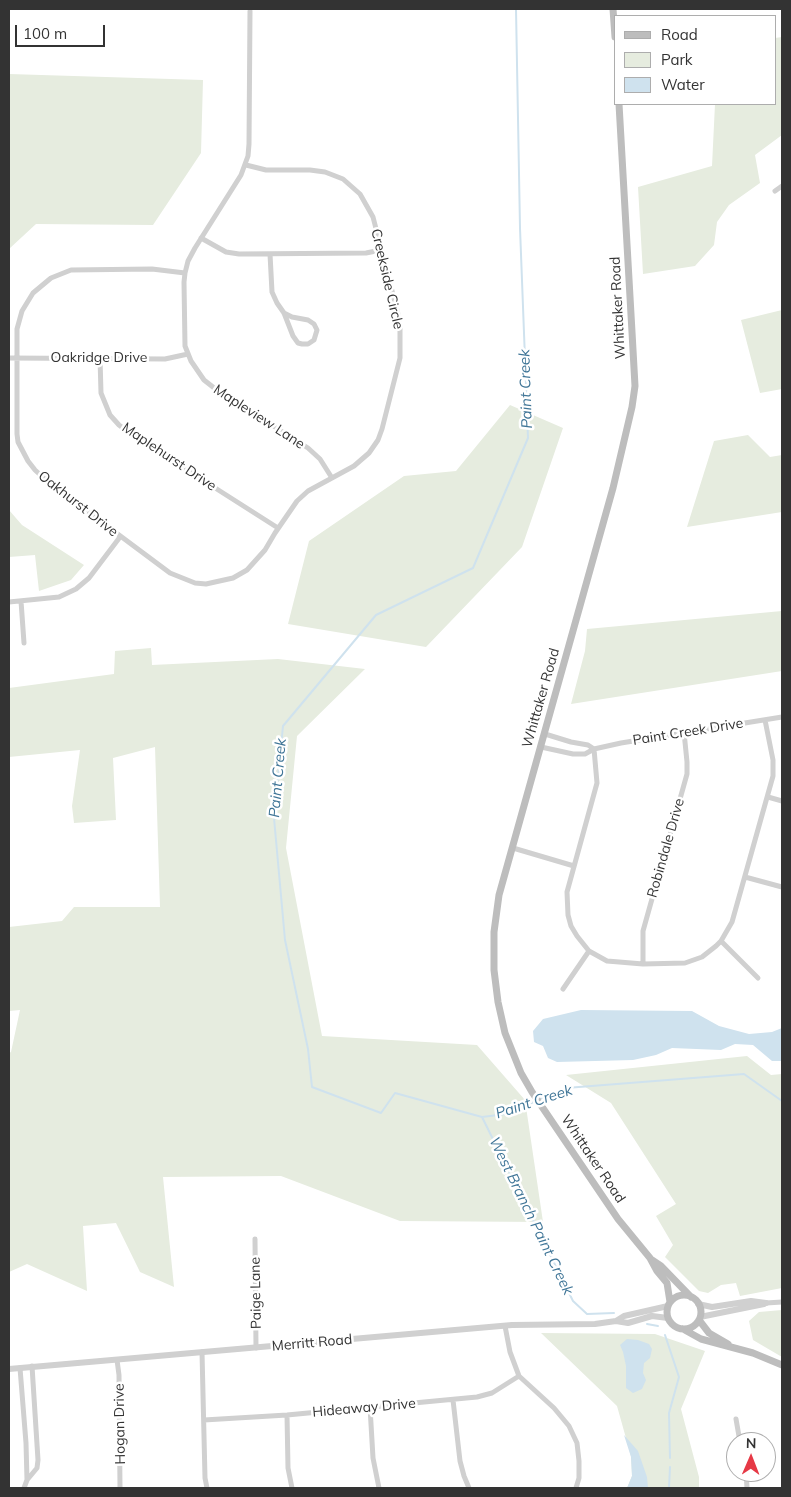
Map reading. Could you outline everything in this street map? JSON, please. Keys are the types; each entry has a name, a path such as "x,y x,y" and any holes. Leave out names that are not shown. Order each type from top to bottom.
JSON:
{"main road":[{"path":"613,9 614,23"},
{"name":"Whittaker Road","path":"618,105 635,386 629,426 620,462 504,875 496,912 493,946 494,978 505,1033 521,1073 618,1220 650,1258 657,1271 667,1283 669,1304"},
{"name":"Whittaker Road","path":"650,1258 661,1266 691,1298"},
{"path":"683,1329 692,1327 699,1319 700,1308 691,1298 682,1296 669,1304 668,1318 674,1326 708,1341 730,1346 782,1365"},
{"path":"699,1319 709,1333 730,1346"}],"street":[{"name":"Mapleview Lane","path":"250,10 249,144 246,165 188,260 185,273 184,338 188,354 198,373 211,386 308,448 320,459 332,478"},
{"name":"Creekside Circle","path":"246,165 266,170 319,170 343,179 360,194 368,207 400,322 398,370 378,440 369,453 354,466 308,491 297,501 278,528"},
{"path":"775,190 782,186"},
{"path":"201,238 226,252 238,254 366,253 381,250"},
{"path":"270,254 272,292 284,313 293,336 298,343 305,344 314,340 317,330 314,324 308,320 292,317 284,313"},
{"name":"Oakhurst Drive","path":"185,273 152,269 71,270 52,278 33,293 22,312 17,329 18,442 28,461 48,482 170,573 195,583 216,583 233,578 247,570 265,550 278,528"},
{"name":"Oakridge Drive","path":"9,358 165,359 188,354"},
{"name":"Maplehurst Drive","path":"100,358 101,393 110,415 119,425 278,528"},
{"path":"9,602 59,596 76,589 94,573 120,537"},
{"path":"22,601 24,643"},
{"name":"Paint Creek Drive","path":"541,747 580,754 594,749 684,732 782,717"},
{"path":"594,749 597,783 567,892 568,915 576,936 589,951 608,961 678,964 708,953 721,941 732,922 768,796 773,769 765,720"},
{"name":"Robindale Drive","path":"643,964 643,931 687,774 684,732"},
{"name":"Paint Creek Drive","path":"545,734 588,745 594,749"},
{"path":"768,796 782,800"},
{"path":"513,848 574,866"},
{"path":"745,877 782,887"},
{"path":"721,941 758,978"},
{"path":"563,989 589,951"},
{"name":"Paige Lane","path":"255,1239 256,1348"},
{"path":"698,1304 712,1307 751,1300 766,1303"},
{"path":"699,1319 766,1303 782,1302"},
{"name":"Merritt Road","path":"616,1321 624,1316 669,1304"},
{"name":"Merritt Road","path":"9,1369 505,1326 628,1322 652,1316 668,1318"},
{"path":"505,1326 510,1352 519,1376 554,1408 569,1426 577,1443 580,1461 579,1478 576,1488"},
{"path":"202,1352 207,1488"},
{"name":"Hogan Drive","path":"117,1360 119,1374 120,1488"},
{"path":"24,1488 27,1480 36,1468 38,1460 32,1366"},
{"path":"20,1368 27,1480"},
{"name":"Hideaway Drive","path":"204,1420 485,1396 502,1388 519,1376"},
{"path":"454,1400 460,1462 469,1488"},
{"path":"370,1407 372,1458 379,1488"},
{"path":"287,1414 288,1468 292,1488"},
{"path":"736,1420 738,1432"}],"green space":[{"path":"782,37 782,135 755,155 760,183 729,205 717,222 714,245 695,266 643,274 638,187 712,166 715,105 776,105 776,38"},
{"path":"9,74 203,80 201,153 153,225 36,224 9,249"},
{"path":"782,310 782,389 760,393 741,320"},
{"path":"510,405 563,428 522,547 426,647 288,624 309,541 404,476 456,471"},
{"path":"748,435 770,457 782,455 782,512 687,527 714,441"},
{"path":"9,510 22,525 84,565 71,580 39,591 35,555 9,557"},
{"path":"782,611 782,671 571,704 585,651 587,629"},
{"path":"151,648 152,665 278,659 365,669 297,736 286,848 322,1036 477,1045 525,1100 543,1222 400,1221 281,1176 163,1177 174,1287 140,1272 116,1223 83,1226 87,1291 27,1264 9,1272 9,1053 11,1052 20,1010 9,1011 9,927 62,921 74,907 160,907 155,747 113,758 116,820 74,823 72,806 80,750 9,757 9,688 114,674 115,651"},
{"path":"747,1056 771,1075 782,1074 782,1288 740,1296 736,1283 721,1285 708,1293 699,1291 665,1257 673,1245 656,1216 676,1204 611,1103 566,1075"},
{"path":"782,1310 782,1357 753,1340 749,1321 759,1312"},
{"path":"541,1333 655,1334 705,1351 681,1409 699,1477 699,1488 627,1488 632,1476 631,1456 617,1406"}],"water":[{"path":"581,1010 692,1011 719,1026 749,1034 772,1032 782,1028 782,1061 772,1061 753,1045 735,1044 721,1050 672,1048 656,1055 633,1060 557,1062 548,1058 543,1046 534,1042 533,1031 543,1019"},
{"path":"627,1339 649,1344 652,1349 650,1358 644,1363 643,1373 646,1380 642,1389 633,1393 626,1388 626,1366 620,1345"},
{"path":"624,1435 638,1451 647,1477 648,1488 627,1488 632,1476 631,1457"}],"waterway":[{"name":"Paint Creek","path":"516,9 520,228 528,438 473,568 376,615 283,726 274,818 285,940 308,1049 312,1087 381,1113 395,1093 482,1117 506,1114 536,1101"},
{"name":"Paint Creek","path":"540,1099 566,1088 744,1074 782,1101"},
{"name":"West Branch Paint Creek","path":"482,1117 573,1301 587,1314 614,1313"},
{"name":"West Branch Paint Creek","path":"647,1324 658,1326"},
{"name":"West Branch Paint Creek","path":"665,1335 679,1377 669,1413 670,1458"},
{"name":"West Branch Paint Creek","path":"669,1488 670,1467"}]}
